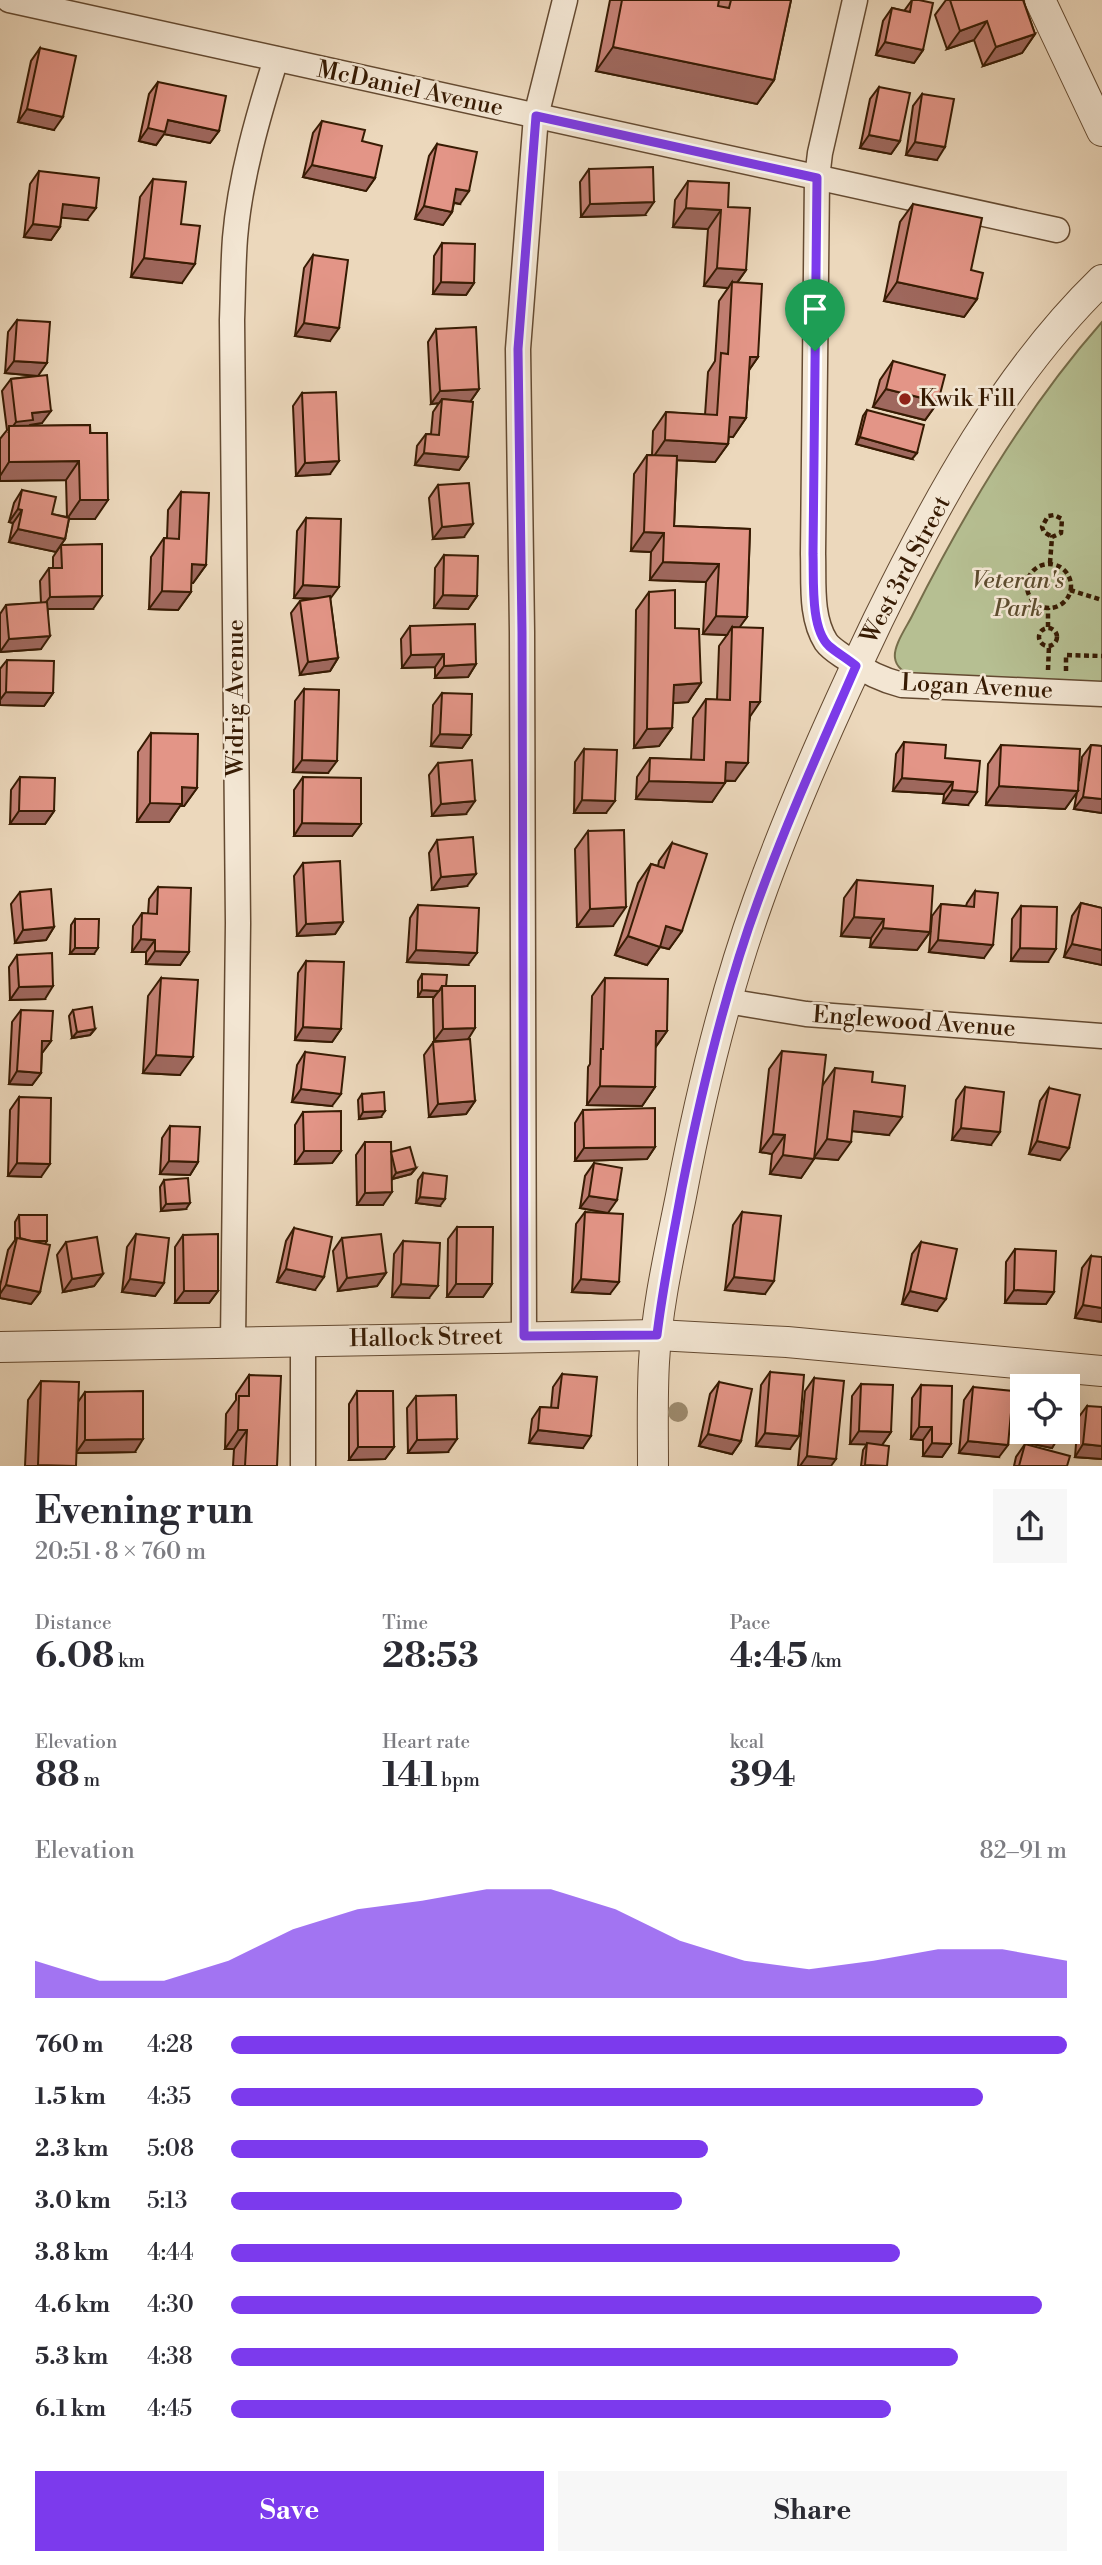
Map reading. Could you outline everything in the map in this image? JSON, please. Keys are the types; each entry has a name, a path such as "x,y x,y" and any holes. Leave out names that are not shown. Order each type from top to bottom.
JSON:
{"street":[{"name":"McDaniel Avenue","path":"9,0 1057,230"},
{"path":"524,1336 522,632 518,349 536,116 565,0"},
{"name":"Logan Avenue","path":"855,0 820,153 817,178 813,541 815,610 820,628 827,644 856,666 886,681 902,685 1102,694"},
{"path":"1040,0 1102,131"},
{"name":"Widrig Avenue","path":"233,1342 238,923 232,320 236,236 246,172 263,99 276,59"},
{"name":"West 3rd Street","path":"653,1466 654,1362 657,1335 667,1269 703,1088 757,904 786,827 856,666 927,526 1021,373 1102,280"},
{"name":"Englewood Avenue","path":"727,1001 806,1014 1102,1037"},
{"name":"Hallock Street","path":"0,1347 657,1335 787,1342 1102,1371"},
{"path":"303,1341 303,1466"}],"path":[{"path":"1054,515 1064,523 1061,533 1052,537 1044,533 1042,527 1048,516 1054,515"},
{"path":"1049,564 1052,537"},
{"path":"1049,564 1063,569 1068,575 1070,590 1063,603 1048,608 1042,607 1031,598 1027,579 1036,568 1049,564"},
{"path":"1070,590 1102,600"},
{"path":"1048,608 1048,627"},
{"path":"1048,627 1056,631 1058,636 1054,644 1049,646 1039,639 1042,629 1048,627"},
{"path":"1065,692 1066,655 1102,656"}],"green space":[{"name":"Veteran's Park","path":"1102,322 1102,683 913,677 897,665 895,658 901,635 998,462 1048,389"}],"building":[{"path":"622,0 719,0 718,6 729,8 731,0 791,0 774,80 613,47"},
{"path":"912,0 933,3 923,50 885,42 892,8 910,12"},
{"path":"950,0 1023,0 1035,34 996,47 987,21 960,31"},
{"path":"40,48 76,56 63,117 27,109"},
{"path":"158,82 226,96 219,131 168,120 165,132 148,128"},
{"path":"879,87 910,93 900,141 869,135"},
{"path":"922,94 954,99 945,147 915,142"},
{"path":"322,121 365,130 362,141 382,146 375,178 312,165"},
{"path":"437,144 477,152 469,191 456,189 452,212 424,206"},
{"path":"653,167 654,202 590,204 589,169"},
{"path":"39,171 99,178 96,208 63,204 60,227 33,224"},
{"path":"153,179 186,182 181,224 200,226 195,264 144,258"},
{"path":"688,181 729,183 728,207 750,208 746,270 717,268 721,210 686,208"},
{"path":"913,204 982,218 971,270 983,273 977,299 897,282"},
{"path":"442,243 475,244 474,283 441,282"},
{"path":"313,255 348,260 339,328 304,323"},
{"path":"732,282 762,284 758,357 750,357 746,418 730,417 728,444 665,440 666,412 717,415 721,353 728,354"},
{"path":"17,320 50,322 47,363 14,361"},
{"path":"476,327 479,389 440,391 436,329"},
{"path":"893,361 945,375 938,402 886,389"},
{"path":"47,375 51,411 32,413 33,420 16,422 11,379"},
{"path":"336,392 339,461 305,463 302,393"},
{"path":"442,399 473,402 468,457 424,453 426,434 439,435"},
{"path":"867,410 924,425 917,453 860,437"},
{"path":"90,425 90,433 107,433 108,500 80,500 79,461 9,462 9,426"},
{"path":"647,455 677,456 674,526 750,529 747,617 716,616 719,564 663,562 664,533 644,532"},
{"path":"469,483 473,524 442,527 438,485"},
{"path":"22,490 56,497 52,514 69,518 65,539 18,529"},
{"path":"181,492 209,493 206,565 192,564 191,592 162,591 164,538 179,539"},
{"path":"306,518 341,519 339,587 303,585"},
{"path":"102,544 102,596 50,597 49,568 62,568 61,545"},
{"path":"444,555 478,556 477,596 443,595"},
{"path":"675,590 675,628 699,629 701,683 674,685 672,728 647,729 649,592"},
{"path":"330,596 338,658 308,662 300,601"},
{"path":"47,602 50,636 9,639 6,605"},
{"path":"475,624 476,664 444,666 444,654 411,655 410,626"},
{"path":"732,627 763,628 760,702 750,702 748,763 726,762 725,783 649,781 650,758 704,760 706,699 730,700"},
{"path":"7,660 54,661 53,693 6,692"},
{"path":"304,689 339,690 337,761 302,760"},
{"path":"442,693 472,694 471,735 440,734"},
{"path":"151,733 198,734 197,788 182,787 182,804 150,803"},
{"path":"904,742 946,745 945,758 980,761 977,792 952,790 953,782 902,778"},
{"path":"1001,745 1080,749 1078,791 999,786"},
{"path":"1091,745 1102,746 1102,799 1083,797"},
{"path":"584,749 617,750 615,801 582,800"},
{"path":"472,760 475,801 441,804 438,763"},
{"path":"20,777 55,778 54,811 19,811"},
{"path":"303,777 361,778 361,824 302,823"},
{"path":"624,830 626,907 590,909 588,831"},
{"path":"473,837 476,874 441,877 437,840"},
{"path":"672,843 707,854 682,931 666,926 660,947 628,936 651,864 664,868"},
{"path":"340,861 343,922 306,924 303,863"},
{"path":"857,880 933,886 930,932 883,928 884,919 854,917"},
{"path":"158,887 191,888 189,952 155,951 155,940 141,939 142,913 157,914"},
{"path":"51,889 54,927 23,930 20,892"},
{"path":"975,891 998,893 993,945 938,940 941,904 974,907"},
{"path":"1081,903 1102,908 1102,950 1072,944"},
{"path":"418,905 479,908 477,953 416,950"},
{"path":"1021,906 1057,907 1056,949 1020,948"},
{"path":"75,919 99,919 98,948 75,948"},
{"path":"52,953 53,986 19,987 17,955"},
{"path":"306,961 344,962 341,1029 303,1027"},
{"path":"422,974 447,975 446,986 442,986 439,991 422,990"},
{"path":"161,978 198,980 193,1057 156,1055"},
{"path":"605,978 668,979 667,1031 656,1031 655,1087 600,1086"},
{"path":"442,986 475,986 475,1028 443,1029"},
{"path":"92,1007 95,1029 77,1032 73,1010"},
{"path":"21,1010 53,1011 51,1041 42,1041 41,1073 17,1071"},
{"path":"470,1039 475,1101 438,1104 433,1042"},
{"path":"782,1051 826,1055 814,1159 783,1155 785,1135 773,1134"},
{"path":"305,1052 345,1057 341,1094 301,1089"},
{"path":"835,1068 873,1072 872,1082 905,1086 902,1117 854,1111 851,1142 827,1139"},
{"path":"965,1087 1004,1092 1000,1132 961,1128"},
{"path":"1049,1088 1080,1095 1069,1148 1037,1141"},
{"path":"384,1092 385,1111 363,1112 362,1094"},
{"path":"19,1097 51,1098 50,1164 17,1163"},
{"path":"655,1108 655,1147 584,1148 583,1110"},
{"path":"341,1111 341,1151 304,1151 303,1112"},
{"path":"170,1126 200,1127 198,1162 169,1161"},
{"path":"365,1142 391,1142 392,1192 365,1193"},
{"path":"410,1147 416,1168 396,1173 391,1152"},
{"path":"594,1163 622,1168 617,1200 589,1196"},
{"path":"423,1173 447,1176 445,1199 420,1197"},
{"path":"188,1178 190,1203 166,1204 164,1180"},
{"path":"585,1212 623,1214 619,1282 581,1279"},
{"path":"742,1212 781,1216 774,1281 734,1277"},
{"path":"19,1215 47,1215 47,1241 20,1238"},
{"path":"457,1227 493,1227 492,1284 456,1284"},
{"path":"294,1228 332,1237 324,1277 286,1269"},
{"path":"136,1234 169,1238 164,1283 130,1279"},
{"path":"218,1234 218,1291 184,1291 183,1235"},
{"path":"381,1234 386,1273 347,1278 342,1238"},
{"path":"97,1237 103,1274 72,1279 66,1242"},
{"path":"17,1238 50,1245 40,1292 6,1285"},
{"path":"403,1241 440,1243 438,1286 401,1284"},
{"path":"921,1242 957,1249 946,1299 910,1291"},
{"path":"1015,1249 1056,1251 1054,1292 1014,1290"},
{"path":"1091,1256 1102,1257 1102,1308 1083,1305"},
{"path":"770,1372 804,1375 799,1436 765,1433"},
{"path":"562,1374 597,1377 591,1436 538,1430 540,1407 558,1408"},
{"path":"249,1375 281,1376 277,1466 245,1466 247,1430 238,1430 239,1396 249,1396"},
{"path":"814,1378 844,1381 836,1459 807,1456"},
{"path":"41,1381 79,1382 76,1466 38,1465"},
{"path":"719,1382 752,1389 741,1441 708,1434"},
{"path":"861,1384 893,1385 891,1432 859,1431"},
{"path":"921,1385 952,1386 951,1444 932,1443 932,1427 919,1427"},
{"path":"973,1387 1010,1391 1008,1445 968,1441"},
{"path":"143,1391 143,1439 85,1440 85,1392"},
{"path":"357,1391 393,1391 394,1447 358,1447"},
{"path":"456,1395 457,1439 417,1440 416,1396"},
{"path":"1087,1406 1102,1407 1102,1446 1083,1444"},
{"path":"867,1443 889,1446 887,1466 865,1465"},
{"path":"1025,1444 1070,1456 1067,1466 1019,1466"}],"place":[{"name":"Kwik Fill","path":"905,399"}],"route":[{"path":"536,116 817,178 815,351 815,610 827,644 856,666 786,827 757,904 727,1001 703,1088 667,1269 657,1335 524,1336 522,632 518,349 536,116"}]}
